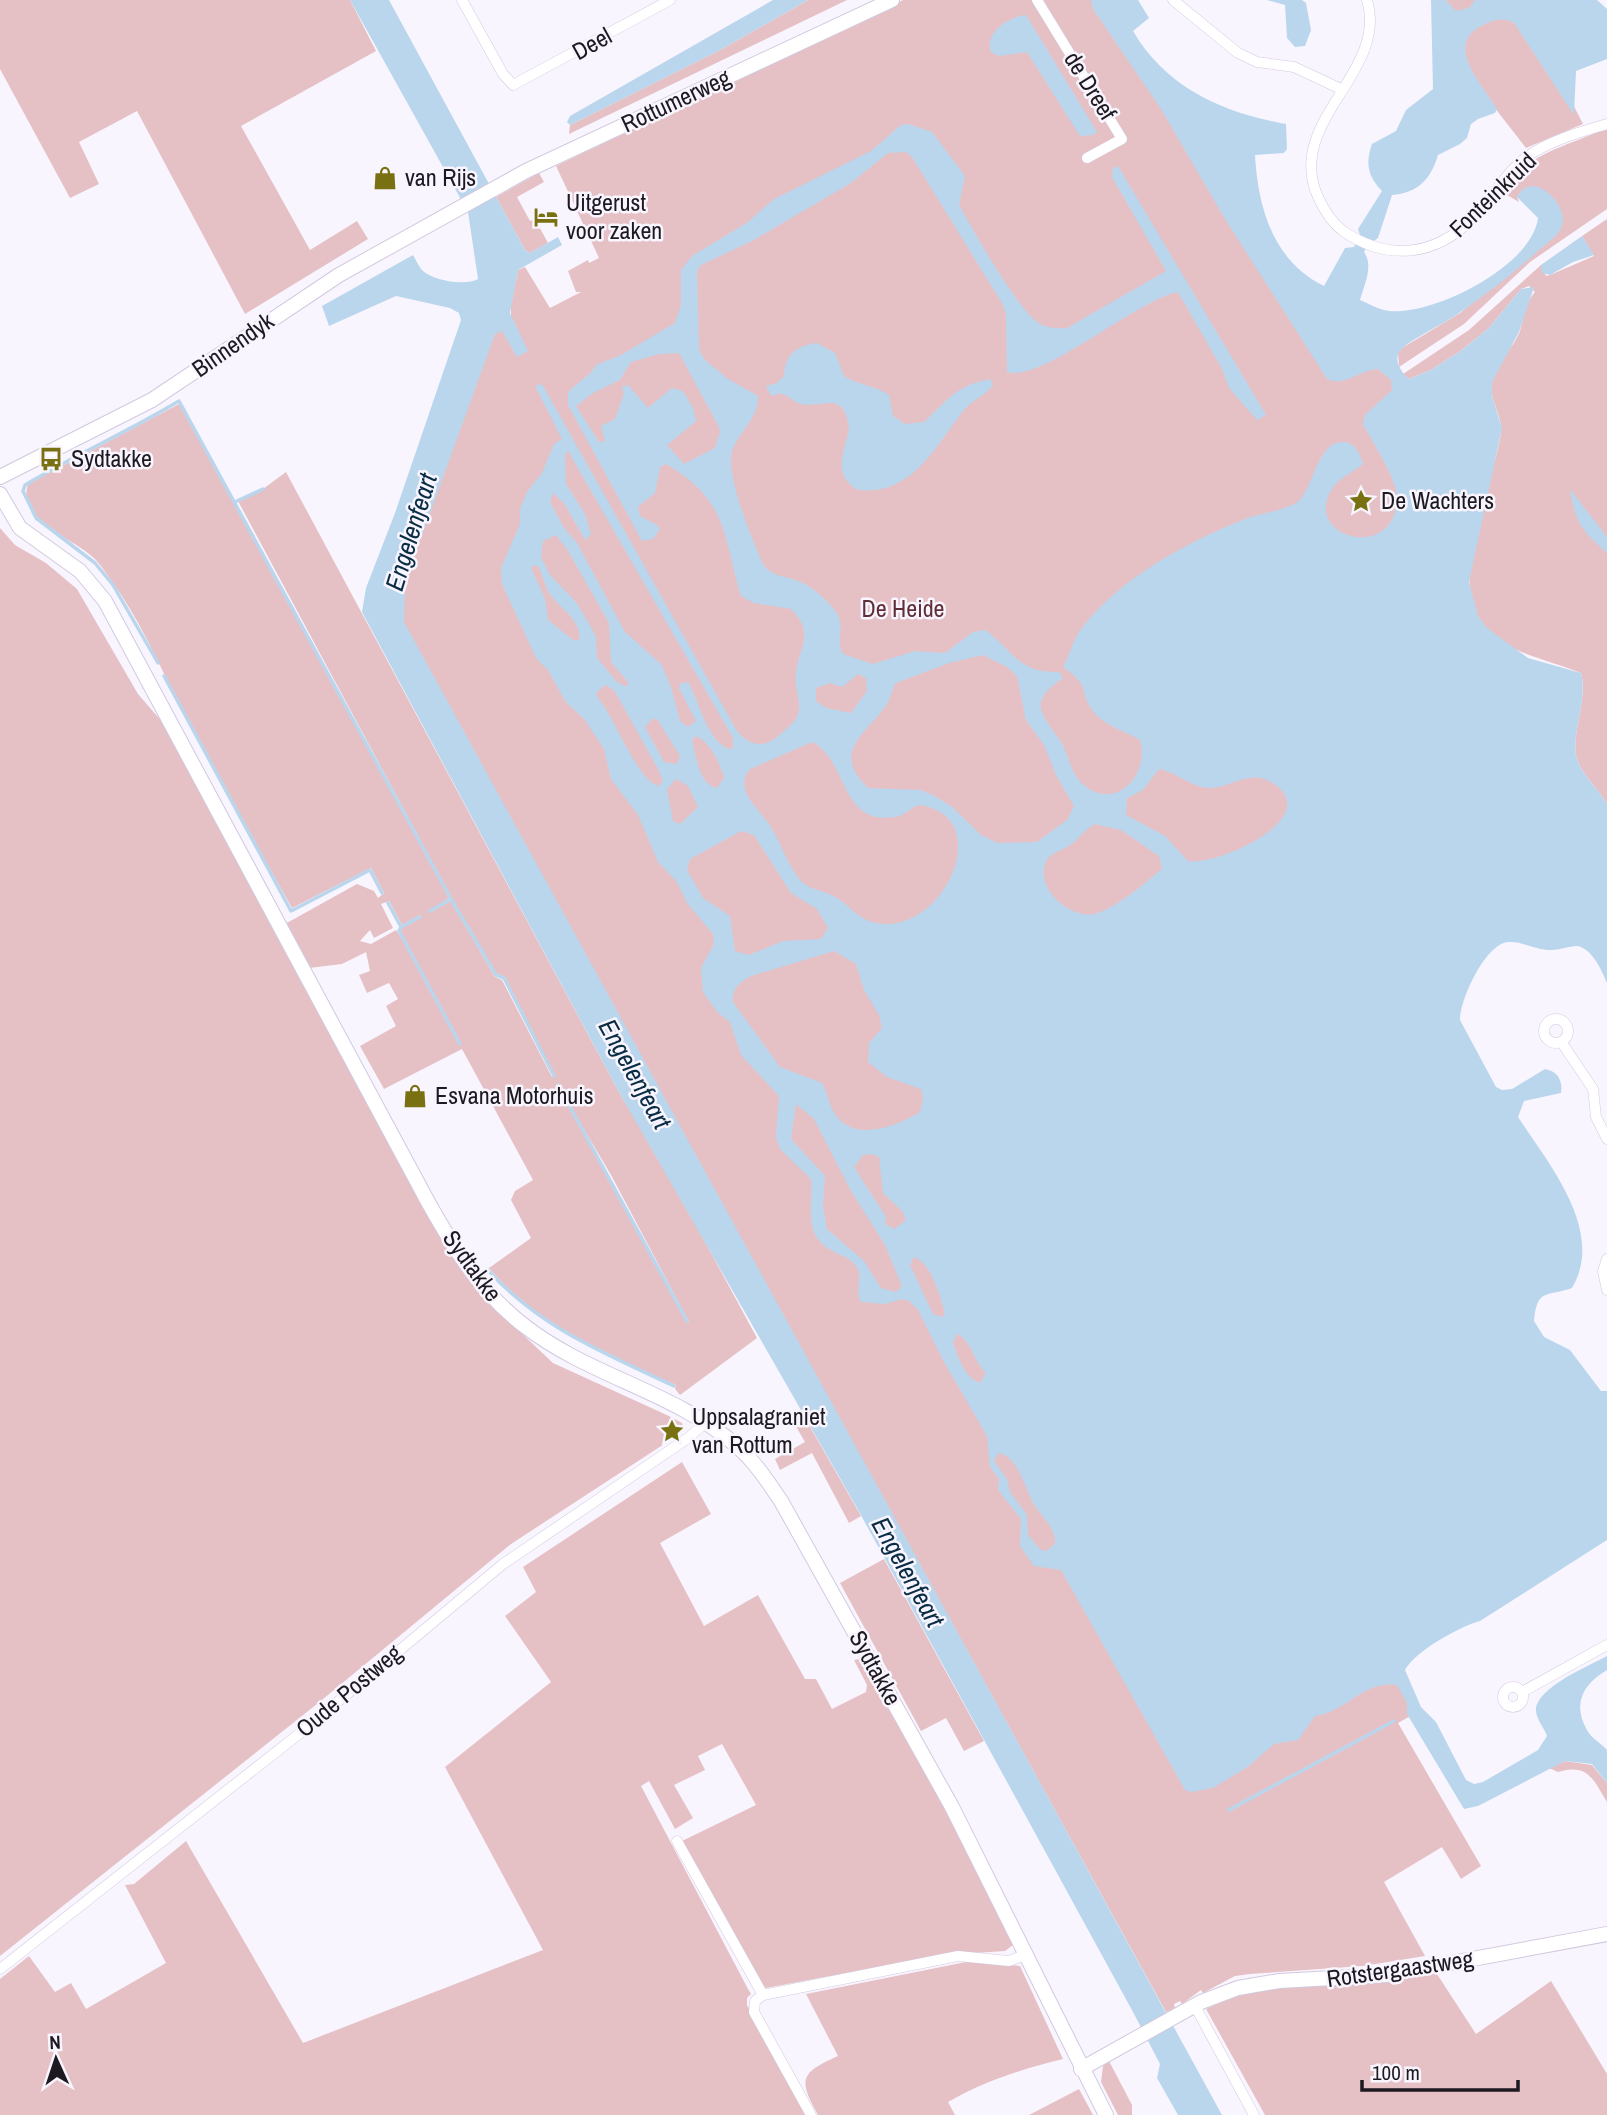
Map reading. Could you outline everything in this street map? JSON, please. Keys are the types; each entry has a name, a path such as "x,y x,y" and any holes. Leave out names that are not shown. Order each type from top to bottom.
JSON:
{"street":[{"name":"Deel","path":"463,0 503,74 513,85 658,3 670,0"},
{"name":"Rottumerweg","path":"463,206 576,147 892,0"},
{"name":"de Dreef","path":"1037,0 1122,139 1087,158"},
{"path":"1173,0 1238,53 1257,62 1294,67 1341,89"},
{"name":"Fonteinkruid","path":"1367,0 1370,28 1366,45 1317,132 1311,171 1323,209 1340,229 1354,237 1374,247 1404,253 1440,244 1472,220 1528,156 1607,124"},
{"name":"Binnendyk","path":"0,477 152,400 317,288 463,206"},
{"name":"Sydtakke","path":"0,494 20,528 79,571 105,601 428,1202 473,1276 501,1307 553,1346 672,1402 705,1423 748,1457 789,1514 952,1807 1106,2115"},
{"path":"1562,1043 1593,1089 1596,1117 1607,1139"},
{"path":"1607,1259 1602,1271 1607,1290"},
{"name":"Oude Postweg","path":"0,1969 304,1730 503,1564 688,1438 705,1423"},
{"path":"1522,1692 1607,1645"},
{"path":"677,1841 762,1995"},
{"name":"Rotstergaastweg","path":"1081,2069 1219,1994 1261,1983 1386,1975 1607,1934"},
{"path":"811,2115 754,2012 755,2001 762,1995 958,1956 1009,1961 1025,1955"},
{"path":"1195,2006 1254,2115"}],"green space":[{"path":"0,0 350,0 376,51 241,126 310,250 357,221 368,239 245,314 137,111 79,142 99,184 70,198 0,69"},
{"path":"808,0 847,0 569,134 570,125 722,49"},
{"name":"De Heide","path":"903,0 1110,0 1312,311 1386,355 1428,456 1394,1666 1414,1714 1398,1723 1481,1866 1461,1879 1442,1847 1384,1882 1425,1956 1363,1966 1235,1976 1203,1993 1201,1990 1182,2004 1180,2001 1174,2004 1175,2008 1166,2012 401,622 402,581 492,330 511,320 518,270 525,267 550,308 581,292 576,292 568,271 588,260 589,263 599,258 556,166"},
{"path":"1437,0 1496,0 1529,18 1583,124 1526,148 1480,89"},
{"path":"1607,128 1607,209 1530,262 1464,324 1399,367 1398,353 1402,348 1460,313 1560,230 1517,197 1519,202 1500,191 1536,159"},
{"path":"539,173 544,182 517,197 530,221 535,219 548,243 530,253 525,250 496,197"},
{"path":"1607,219 1607,804 1581,768 1576,755 1576,733 1583,684 1581,673 1523,653 1497,638 1477,615 1471,595 1472,549 1501,433 1492,395 1492,382 1497,368 1517,338 1527,305 1535,292 1529,286 1521,289 1489,328 1431,370 1409,379 1403,374 1469,330 1541,265 1546,276 1594,256 1582,236"},
{"path":"179,404 236,503 449,898 429,912 451,901 495,977 502,980 552,1077 555,1076 505,977 496,973 452,899 238,501 263,489 286,472 620,1094 670,1177 757,1338 680,1395 675,1389 676,1385 600,1350 551,1322 508,1288 489,1268 531,1238 511,1200 515,1191 533,1180 462,1049 384,1089 360,1046 396,1026 386,1006 398,999 389,983 367,993 359,975 370,971 366,952 342,964 309,968 285,924 357,884 374,891 378,898 384,893 371,868 292,908 201,745 130,609 95,559 49,528 39,518 27,497 28,484","holes":["389,901 402,925 420,915 421,917 400,929 404,942 396,930 371,944 360,941 370,930 374,938 393,928 381,904","557,1084 611,1175 689,1322 686,1321"]},
{"path":"0,528 15,545 46,563 77,589 138,694 164,724 443,1243 484,1298 553,1363 669,1416 682,1423 683,1427 678,1435 511,1544 317,1704 0,1956"},
{"path":"787,1411 801,1411 861,1516 849,1523 812,1453 780,1470 775,1459 805,1442"},
{"path":"682,1462 711,1514 660,1543 704,1626 758,1595 805,1679 816,1679 832,1709 866,1692 867,1685 854,1660 864,1658 919,1758 1013,1945 1005,1951 942,1955 766,1988 758,1981 682,1841 756,1805 722,1744 698,1756 705,1770 674,1785 693,1818 675,1829 649,1781 641,1786 751,1994 747,1998 747,2005 808,2115 0,2115 0,1979 29,1956 55,1992 71,1983 86,2009 166,1963 125,1885 134,1884 186,1841 303,2043 543,1950 445,1767 551,1682 505,1616 536,1592 523,1567"},
{"path":"884,1559 984,1741 964,1751 946,1718 921,1731 840,1583"},
{"path":"1565,1761 1592,1765 1607,1783 1607,1802 1593,1780 1583,1771 1558,1772 1549,1768"},
{"path":"971,1961 1020,1966 1063,2059 1004,2076 948,2102 955,2115 818,2115 807,2093 806,2078 816,2067 838,2056 806,1994"},
{"path":"1435,1971 1476,2034 1551,1981 1607,2074 1607,2115 1265,2115 1206,2009 1241,1993 1293,1985 1344,1986"},
{"path":"1109,2061 1132,2105 1132,2115 1118,2115 1101,2082 1103,2066"},
{"path":"1079,2089 1093,2115 1029,2115"}],"water":[{"name":"Engelenfeart","path":"350,0 389,0 525,250 530,253 558,237 562,245 518,270 510,313 528,351 517,357 502,331 495,334 405,582 404,622 1222,2115 1178,2115 1157,2078 1160,2064 1133,2012 857,1508 620,1094 362,612 366,588 395,513 461,320 459,313 450,308 396,296 329,326 322,306 413,255 422,270 441,280 457,282 478,279 468,212"},
{"path":"773,0 808,0 722,49 570,125 567,122 570,116"},
{"path":"1091,0 1138,0 1149,18 1133,31 1162,68 1180,83 1219,105 1286,124 1287,149 1284,153 1255,155 1260,194 1272,231 1281,248 1292,262 1324,286 1345,248 1354,247 1360,235 1358,229 1382,191 1369,169 1372,144 1396,131 1406,110 1433,89 1431,0 1446,0 1456,11 1469,8 1475,0 1597,0 1607,9 1607,59 1576,71 1574,115 1514,23 1495,20 1471,33 1466,43 1469,65 1497,109 1495,113 1471,124 1467,138 1460,144 1438,155 1432,171 1416,188 1392,195 1378,238 1370,240 1364,252 1368,269 1360,300 1390,311 1431,305 1455,296 1500,270 1519,253 1532,236 1538,218 1517,197 1524,189 1531,186 1548,192 1560,208 1562,226 1552,239 1454,317 1404,347 1397,358 1409,379 1431,370 1489,328 1521,289 1534,287 1519,332 1492,382 1492,396 1502,428 1469,582 1478,616 1487,628 1528,658 1581,673 1583,684 1576,733 1576,755 1581,768 1607,804 1607,983 1596,961 1582,948 1577,946 1545,950 1508,942 1491,952 1475,974 1464,1000 1460,1020 1496,1087 1502,1090 1512,1089 1545,1069 1556,1074 1560,1080 1561,1093 1524,1101 1518,1117 1569,1198 1578,1221 1582,1244 1581,1266 1572,1288 1541,1298 1534,1321 1544,1337 1570,1350 1601,1391 1607,1391 1607,1540 1480,1621 1438,1641 1418,1655 1405,1670 1421,1707 1436,1722 1466,1780 1474,1784 1483,1782 1538,1750 1547,1736 1536,1711 1538,1702 1553,1686 1607,1656 1607,1670 1586,1688 1580,1703 1580,1712 1591,1736 1607,1750 1607,1783 1592,1764 1565,1761 1478,1806 1464,1809 1407,1714 1407,1703 1397,1685 1385,1685 1374,1687 1337,1709 1315,1716 1298,1740 1274,1744 1249,1766 1213,1788 1191,1792 1185,1790 1061,1570 1034,1566 1020,1546 1021,1519 998,1490 999,1479 990,1467 987,1436 944,1362 918,1310 909,1301 902,1299 885,1304 861,1302 856,1266 829,1249 815,1234 811,1217 811,1179 780,1149 776,1137 779,1096 741,1055 730,1022 718,1013 703,992 701,968 714,944 713,934 687,903 677,882 658,862 638,815 611,779 604,749 585,720 565,701 548,670 536,658 502,584 501,568 520,524 520,509 527,492 542,473 554,444 562,439 535,386 542,384 737,731 753,743 764,743 776,738 794,721 799,711 796,674 804,633 799,618 791,609 754,603 741,596 726,537 712,506 701,491 666,464 660,467 655,493 638,507 640,516 660,529 653,539 642,541 568,405 568,393 596,365 621,355 675,323 681,305 681,270 692,256 748,222 774,199 871,151 901,125 908,124 932,132 965,176 959,205 996,269 1020,303 1040,324 1067,328 1166,271 1112,177 1113,168 1118,166 1266,415 1257,420 1229,388 1222,369 1178,292 1138,309 1043,365 1023,372 1007,372 1006,314 1002,303 912,157 906,152 888,153 851,183 752,241 701,265 697,271 699,350 705,360 728,379 758,396 756,410 733,448 731,459 741,507 764,566 776,574 809,586 828,603 839,617 843,654 873,664 915,651 945,653 973,632 985,630 1025,665 1045,672 1059,672 1063,678 1045,693 1041,707 1046,721 1063,745 1076,776 1085,786 1097,793 1108,794 1128,785 1140,765 1140,740 1098,716 1088,704 1081,684 1063,667 1078,633 1097,611 1135,578 1178,550 1245,519 1296,503 1307,490 1321,458 1334,444 1343,442 1354,446 1363,464 1330,492 1326,509 1330,522 1340,532 1354,537 1370,536 1383,530 1393,517 1397,496 1388,470 1363,424 1365,415 1392,390 1391,380 1378,369 1346,380 1327,379 1225,219 1161,109 1093,9","holes":["679,353 718,425 720,432 715,448 684,464 667,445 696,421 693,408 683,391 672,388 648,408 628,385 622,387 624,394 615,419 601,426 605,441 599,442 576,406 593,393 620,380 631,362 659,354","568,451 733,738 733,748 721,745 715,738 688,682 680,684 679,688 696,721 688,727 680,721 670,684 661,664 625,632 577,543 564,528 550,502 553,493 564,503 585,540 591,534 585,514 566,484 565,454","556,535 567,549 609,623 611,662 628,682 627,687 617,682 597,658 596,637 576,602 550,575 541,557 543,541","534,565 539,567 551,595 573,619 579,632 579,640 573,640 548,620 545,599 531,568","983,655 1007,667 1017,676 1026,720 1044,745 1056,775 1074,806 1067,820 1037,842 998,843 981,835 952,807 933,795 920,790 868,788 857,776 851,755 860,737 887,704 896,683 949,663","858,674 866,678 867,691 851,713 826,708 816,701 816,688 830,683 842,687","605,685 614,690 657,767 663,780 659,786 643,773 596,693","652,719 657,719 680,756 677,764 664,762 645,727","696,736 710,748 724,778 717,788 711,786 699,769 692,740","812,742 824,750 854,802 863,811 877,817 895,817 919,805 943,814 956,831 958,852 952,875 939,897 920,914 897,923 867,920 837,898 799,879 771,827 746,792 745,777 750,769","1159,769 1209,788 1255,777 1271,782 1285,795 1286,809 1278,823 1262,836 1222,856 1203,860 1188,861 1165,836 1126,815 1127,798 1143,790","676,779 688,786 698,807 680,824 673,821 667,789","1095,824 1121,830 1159,856 1162,869 1111,907 1094,914 1075,912 1050,892 1044,874 1049,857 1073,843","741,831 754,835 791,893 817,909 828,928 821,939 783,941 749,955 735,951 730,916 703,898 687,870 690,859","834,951 856,964 864,990 879,1015 882,1028 869,1043 868,1062 887,1077 921,1089 923,1098 920,1112 898,1123 873,1130 850,1127 840,1120 832,1109 822,1083 780,1067 733,1002 735,989 751,976","796,1104 814,1119 851,1191 885,1245 902,1286 896,1292 881,1288 864,1261 827,1229 823,1205 825,1176 791,1139","872,1154 879,1157 883,1193 903,1212 906,1220 894,1229 885,1224 886,1217 854,1167 863,1155","914,1257 926,1266 934,1281 945,1313 942,1317 933,1314 910,1265","957,1334 966,1341 986,1373 980,1383 970,1376 953,1342","999,1453 1017,1467 1035,1506 1051,1528 1055,1544 1046,1551 1041,1550 1028,1535 1027,1515 1010,1492 1007,1479 994,1461"]},
{"path":"1267,0 1302,0 1306,3 1311,30 1305,46 1295,47 1287,38 1285,5"},
{"path":"1026,15 1097,132 1093,135 1080,136 1027,52 999,56 991,52 994,32 1012,19"},
{"path":"1582,236 1594,255 1573,262 1550,275 1542,273 1541,265"},
{"path":"817,343 835,353 844,376 889,395 893,416 905,424 924,422 953,394 968,385 990,379 993,385 967,407 933,452 908,477 877,490 858,490 849,484 842,469 849,427 842,408 831,403 801,404 781,394 771,396 766,386 777,383 784,376 787,362 793,352 803,346"},
{"path":"1570,489 1607,537 1607,553 1581,525 1574,510"}],"waterway":[{"path":"158,663 113,585 95,563 36,518 23,491 25,485 44,474 179,401 451,899 496,975 504,978 554,1076"},
{"path":"237,501 263,489"},
{"path":"164,676 291,911 370,870 382,893"},
{"path":"430,911 451,899"},
{"path":"388,903 401,927 399,931 460,1044"},
{"path":"401,927 420,917"},
{"path":"558,1085 687,1321"},
{"path":"487,1269 507,1290 551,1323 598,1350 674,1386"},
{"path":"1229,1810 1394,1721"}],"place":[{"name":"van Rijs","path":"385,178"},
{"name":"Uitgerust voor zaken","path":"546,217"},
{"name":"Sydtakke","path":"51,459"},
{"name":"De Wachters","path":"1361,501"},
{"name":"Esvana Motorhuis","path":"415,1096"},
{"name":"Uppsalagraniet van Rottum","path":"672,1431"}]}
